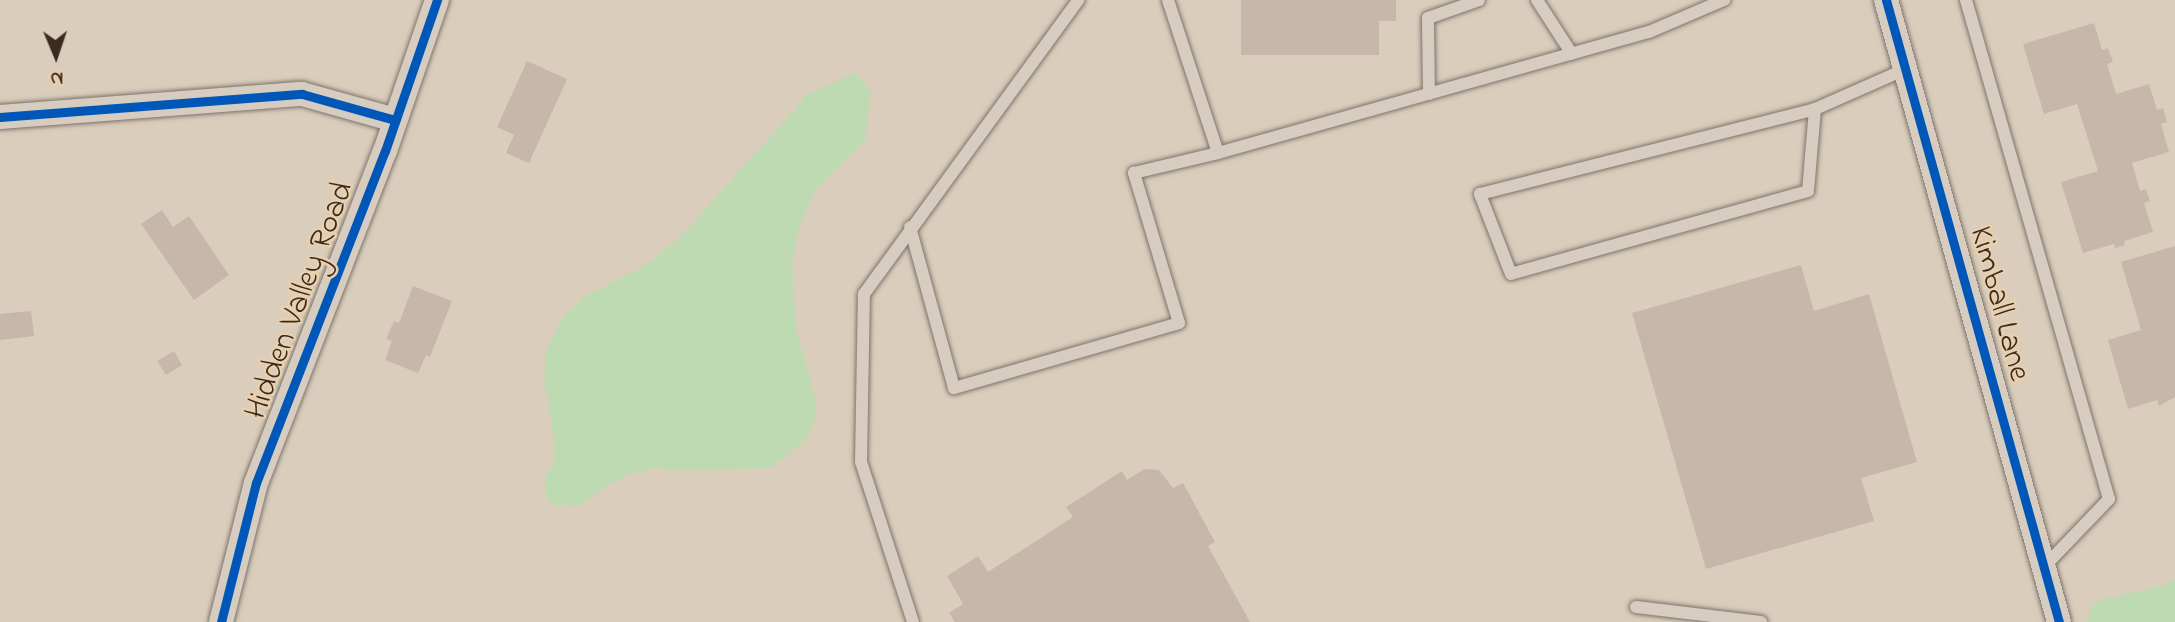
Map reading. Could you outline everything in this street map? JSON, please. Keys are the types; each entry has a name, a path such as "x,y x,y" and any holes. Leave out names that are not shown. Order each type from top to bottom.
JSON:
{"street":[{"name":"Hidden Valley Road","path":"221,622 256,483 395,120 437,0"},
{"name":"Kimball Lane","path":"1886,0 1908,68 2059,622"},
{"path":"0,117 302,94 395,120"}],"lane":[{"path":"913,622 861,462 864,294 1078,0"},
{"path":"1168,0 1218,153"},
{"path":"1429,94 1428,18 1479,0"},
{"path":"1537,0 1572,54"},
{"path":"910,228 954,388 1179,323 1134,173 1218,153 1649,32 1724,0"},
{"path":"1966,0 2109,499 2044,567"},
{"path":"1815,108 1808,191 1511,274 1480,194 1815,108 1908,68"},
{"path":"1636,607 1761,622"}],"green space":[{"path":"855,73 871,90 865,140 815,191 799,227 792,265 796,328 815,399 816,416 806,439 771,468 669,470 659,467 624,476 577,506 553,505 546,496 545,477 554,463 555,447 544,376 546,350 561,320 582,298 644,266 683,234 809,93"},
{"path":"2175,578 2175,622 2087,622 2090,609 2098,600 2162,586"}],"building":[{"path":"1241,0 1396,0 1396,21 1379,21 1379,55 1241,55"},
{"path":"2094,23 2102,50 2108,48 2113,62 2107,64 2116,94 2149,84 2157,110 2163,108 2167,122 2161,124 2169,152 2132,163 2140,191 2146,189 2150,201 2144,203 2153,232 2124,241 2125,245 2115,248 2114,244 2083,253 2061,182 2098,171 2077,104 2044,114 2023,44"},
{"path":"527,61 567,79 529,163 506,153 514,135 497,127"},
{"path":"162,210 173,227 189,216 229,275 194,300 141,224"},
{"path":"2175,246 2175,397 2159,406 2157,400 2128,409 2108,340 2141,330 2121,262"},
{"path":"1801,265 1814,311 1869,294 1917,462 1861,478 1874,521 1706,569 1632,313"},
{"path":"413,286 452,301 430,357 426,355 418,373 385,360 392,341 386,339 394,321 399,323"},
{"path":"31,311 34,336 0,340 0,314"},
{"path":"174,351 182,365 166,375 157,361"},
{"path":"1144,469 1159,470 1173,488 1183,483 1215,542 1208,546 1250,622 955,622 949,613 963,604 947,576 978,556 988,572 1073,517 1066,507 1122,471 1127,480"}],"cycle path":[{"path":"221,622 256,483 385,151 437,0"},
{"path":"1886,0 2059,622"},
{"path":"0,117 302,94 395,120"}]}
